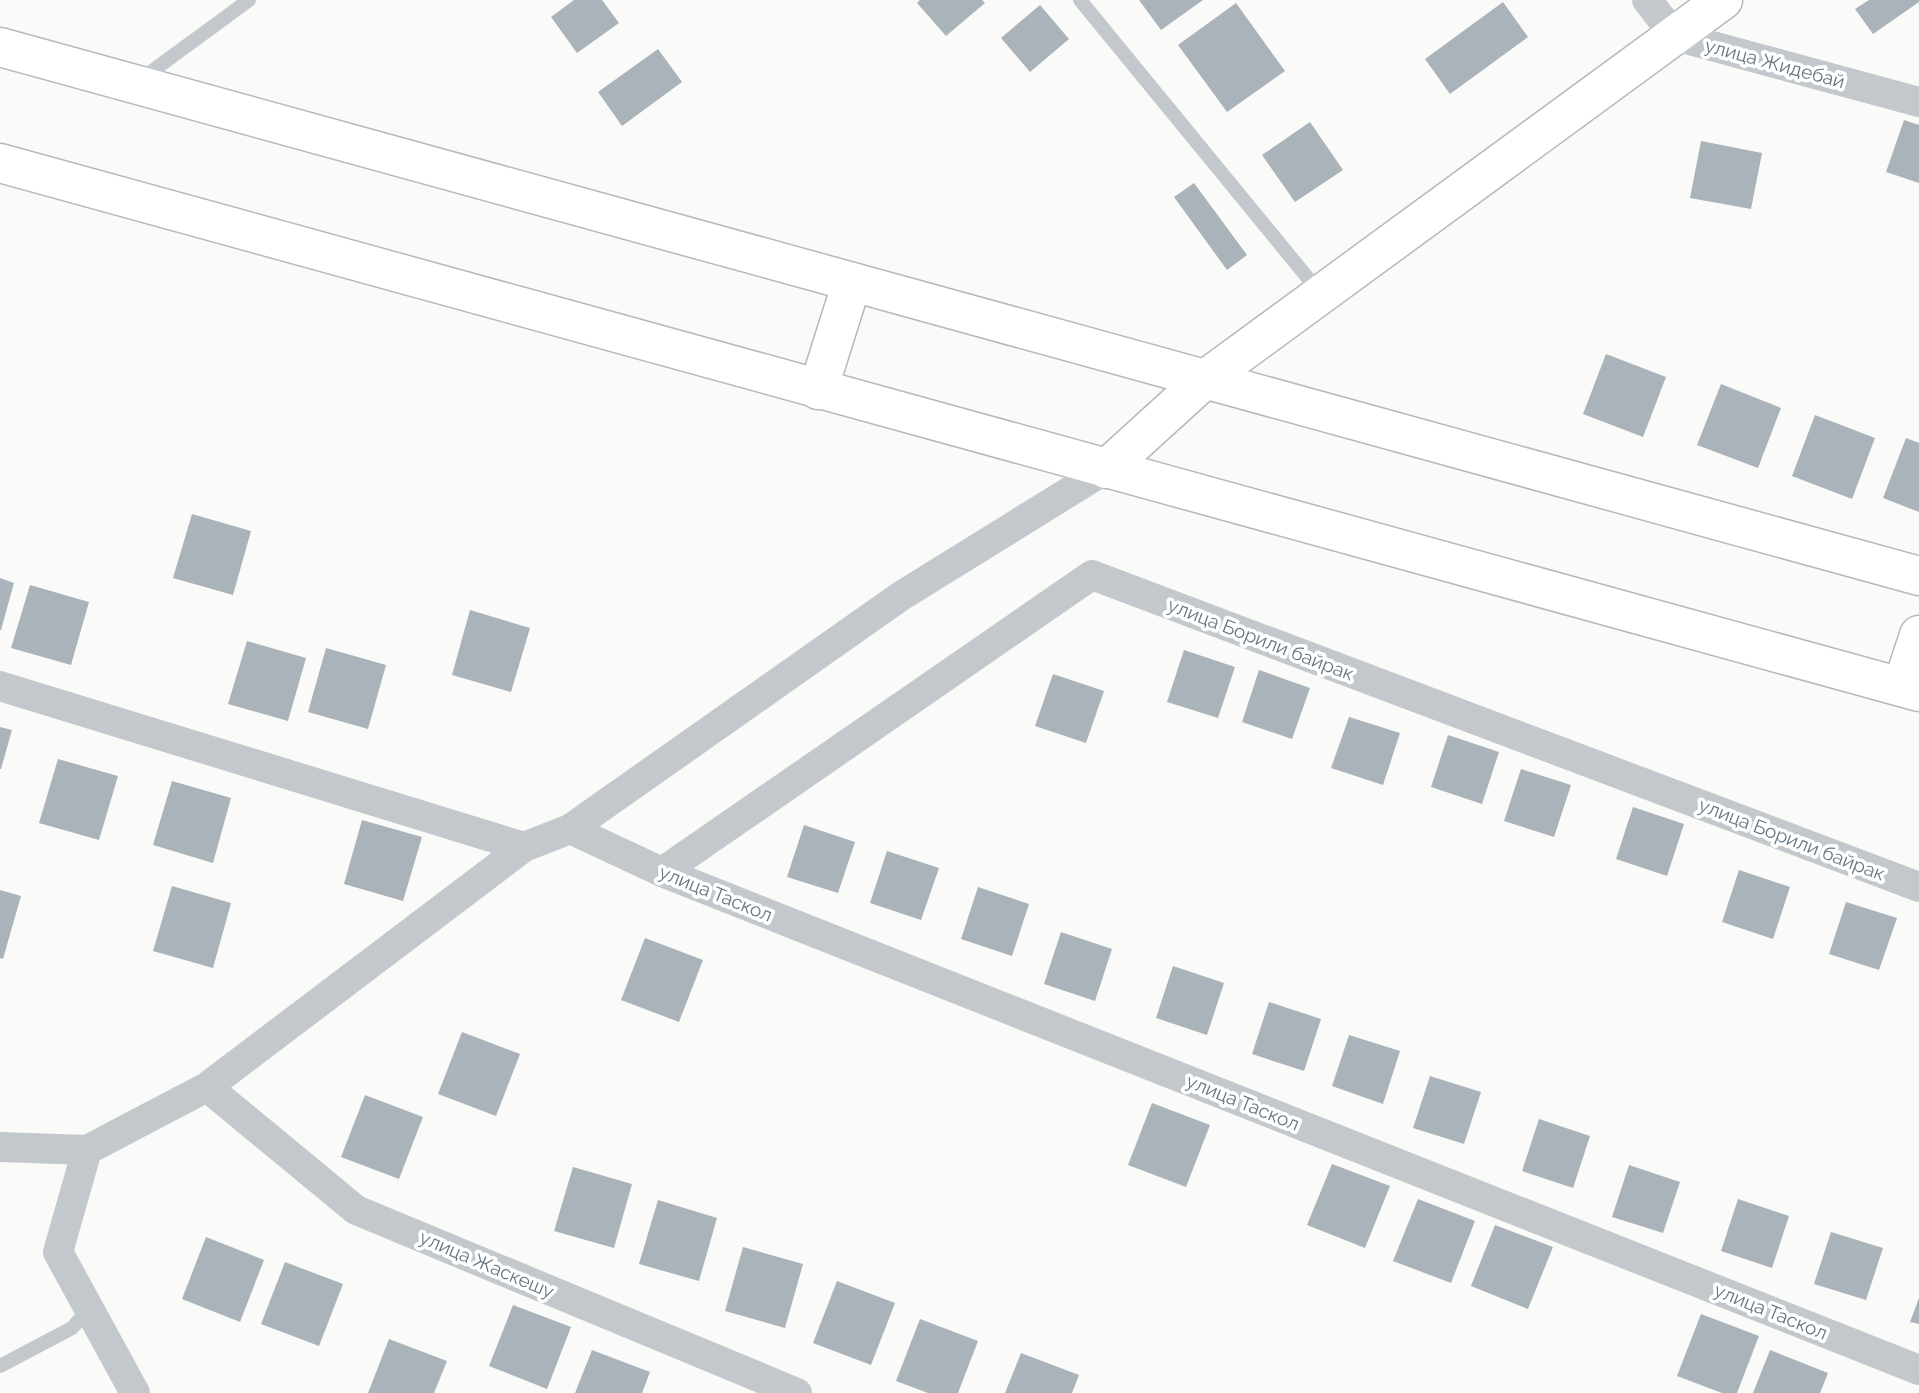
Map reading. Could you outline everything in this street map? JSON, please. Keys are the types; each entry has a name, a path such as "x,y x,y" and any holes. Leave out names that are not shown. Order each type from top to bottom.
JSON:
{"main road":[{"path":"1106,469 1204,380 1723,0"},
{"path":"0,47 1919,576"},
{"path":"0,163 1911,690 1919,635"},
{"path":"818,390 852,282"}],"street":[{"path":"1647,0 1675,36"},
{"name":"улица Жидебай","path":"1675,36 1919,102"},
{"path":"0,1147 87,1150 207,1087 524,847 570,829 901,596 1106,469"},
{"name":"улица Борили байрак","path":"662,872 1092,575 1919,887"},
{"path":"0,686 524,847"},
{"name":"улица Таскол","path":"570,829 662,872 1919,1370"},
{"name":"улица Жаскешу","path":"207,1087 356,1209 797,1393"},
{"path":"87,1150 58,1252 135,1393"}],"lane":[{"path":"134,85 249,0"},
{"path":"1080,0 1321,295"},
{"path":"0,1366 72,1328 89,1309"}],"building":[{"path":"574,0 602,0 619,23 577,53 551,17"},
{"path":"920,0 982,0 985,3 946,36 917,3"},
{"path":"1139,0 1203,0 1161,30"},
{"path":"1869,0 1919,2 1873,34 1855,9"},
{"path":"1503,2 1528,37 1450,94 1425,59"},
{"path":"1236,3 1285,71 1227,112 1178,45"},
{"path":"1040,5 1069,39 1030,72 1001,38"},
{"path":"658,49 682,82 622,126 598,92"},
{"path":"1904,120 1919,125 1919,183 1886,172"},
{"path":"1310,122 1343,170 1295,202 1262,155"},
{"path":"1701,141 1762,153 1751,209 1690,198"},
{"path":"1194,183 1247,255 1227,270 1174,197"},
{"path":"1606,354 1666,377 1643,437 1583,414"},
{"path":"1721,384 1781,408 1758,468 1697,445"},
{"path":"1815,415 1875,438 1852,499 1792,476"},
{"path":"1906,438 1919,443 1919,512 1883,498"},
{"path":"192,514 251,531 233,595 173,578"},
{"path":"0,578 14,583 1,630 0,630"},
{"path":"30,585 89,602 71,665 11,648"},
{"path":"470,610 530,628 511,692 452,675"},
{"path":"247,641 306,658 288,721 228,704"},
{"path":"326,648 386,665 368,729 308,712"},
{"path":"1184,650 1235,667 1218,718 1167,702"},
{"path":"1259,670 1310,688 1292,739 1242,722"},
{"path":"1053,674 1104,691 1086,743 1035,726"},
{"path":"1349,717 1400,733 1383,785 1331,768"},
{"path":"0,727 12,730 1,769 0,769"},
{"path":"1448,735 1499,752 1482,804 1431,787"},
{"path":"58,759 118,776 99,840 39,823"},
{"path":"1521,769 1571,785 1554,837 1504,821"},
{"path":"172,781 231,798 213,863 153,845"},
{"path":"1633,807 1684,824 1667,876 1616,859"},
{"path":"362,820 422,837 403,901 344,884"},
{"path":"804,825 855,842 838,893 787,877"},
{"path":"887,851 939,868 921,920 870,903"},
{"path":"1739,870 1790,887 1773,939 1722,922"},
{"path":"172,886 231,903 213,968 153,951"},
{"path":"978,887 1029,904 1012,956 961,939"},
{"path":"0,890 21,896 3,959 0,958"},
{"path":"1846,902 1897,918 1879,970 1829,954"},
{"path":"1061,932 1112,949 1095,1001 1044,984"},
{"path":"645,938 703,960 679,1022 621,1000"},
{"path":"1173,966 1224,983 1207,1035 1156,1018"},
{"path":"1269,1002 1321,1019 1304,1071 1252,1054"},
{"path":"462,1032 520,1054 496,1116 438,1094"},
{"path":"1349,1035 1400,1051 1383,1104 1332,1086"},
{"path":"1430,1076 1481,1092 1464,1144 1413,1128"},
{"path":"365,1095 423,1117 399,1179 341,1157"},
{"path":"1152,1103 1210,1125 1186,1187 1128,1165"},
{"path":"1539,1119 1590,1136 1573,1188 1522,1171"},
{"path":"1332,1164 1390,1186 1365,1248 1307,1225"},
{"path":"1629,1165 1680,1182 1663,1233 1612,1217"},
{"path":"573,1167 632,1184 614,1248 554,1231"},
{"path":"1418,1199 1475,1221 1451,1283 1393,1261"},
{"path":"1738,1199 1789,1216 1772,1268 1721,1251"},
{"path":"658,1200 717,1218 699,1281 639,1264"},
{"path":"1495,1225 1553,1247 1528,1309 1471,1286"},
{"path":"1831,1232 1883,1248 1866,1300 1814,1284"},
{"path":"206,1237 264,1260 240,1322 182,1299"},
{"path":"743,1247 803,1264 785,1328 725,1311"},
{"path":"285,1262 343,1284 319,1346 261,1324"},
{"path":"837,1281 895,1303 871,1365 813,1343"},
{"path":"1919,1298 1919,1324 1910,1322"},
{"path":"513,1305 571,1327 547,1389 489,1366"},
{"path":"1701,1314 1759,1336 1737,1393 1722,1393 1677,1376"},
{"path":"920,1319 978,1341 958,1393 928,1393 896,1381"},
{"path":"389,1339 447,1361 434,1393 368,1393"},
{"path":"592,1350 650,1372 642,1393 575,1393"},
{"path":"1770,1350 1828,1373 1820,1393 1753,1393"},
{"path":"1021,1353 1079,1375 1072,1393 1005,1393"}]}
